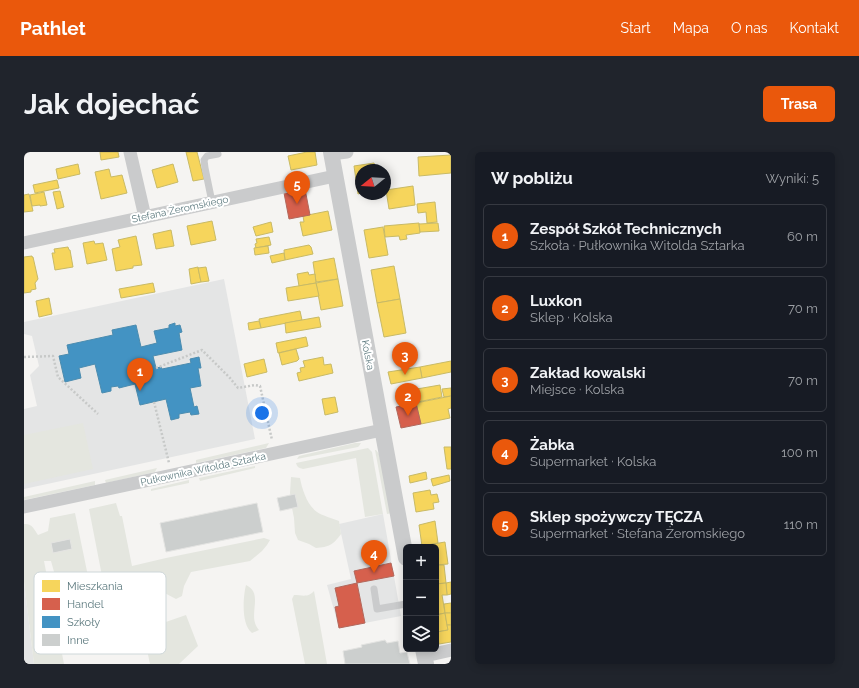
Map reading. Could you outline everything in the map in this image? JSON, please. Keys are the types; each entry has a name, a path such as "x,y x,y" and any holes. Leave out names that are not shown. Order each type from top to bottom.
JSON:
{"street":[{"path":"130,152 145,217"},
{"name":"Kolska","path":"336,153 335,176 403,544"},
{"name":"Stefana Żeromskiego","path":"24,243 335,176"},
{"name":"Pułkownika Witolda Sztarka","path":"24,507 382,430"},
{"path":"425,656 451,650"}],"lane":[{"path":"212,202 204,160 207,156 218,154"},
{"path":"374,588 377,609 403,605"}],"path":[{"path":"156,368 202,350 238,388 255,385 260,386 272,440"},
{"path":"24,356 53,356 58,377 98,414"},
{"path":"154,402 169,463"}],"shaded area":[{"path":"224,279 255,439 24,489 24,409 37,406 30,375 39,366 32,336 24,334 24,322"},
{"path":"83,423 93,469 24,484 24,435"},
{"path":"269,443 266,448 196,463 196,460"},
{"path":"355,443 361,443 358,447 297,459 299,456"},
{"path":"368,448 372,452 383,514 365,517 356,458 303,469 298,467 296,463"},
{"path":"375,450 379,454 392,513 387,514"},
{"path":"255,466 255,468 200,481 199,478"},
{"path":"157,468 155,472 106,483 105,480"},
{"path":"291,477 300,478 302,487 313,509 322,515 339,521 341,534 336,541 330,545 316,548 298,540 295,533 290,493"},
{"path":"189,480 189,483 151,491 151,489"},
{"path":"95,481 95,485 24,500 24,497"},
{"path":"116,503 120,516 122,516 132,566 264,538 270,540 262,551 250,561 191,572 184,586 182,596 176,599 166,594 166,572 101,572 89,509"},
{"path":"75,513 87,572 54,572 51,561 44,561 46,572 34,572 34,654 62,654 64,664 34,664 24,582 24,524 31,525 38,535 48,531 50,518","holes":["69,539 72,549 53,553 51,543"]},
{"path":"383,514 401,616 339,628 327,585 351,579 339,524"},
{"path":"24,582 34,664 24,664"},
{"path":"246,585 254,594 254,618 255,624 259,630 252,633 248,629 244,617 244,596"},
{"path":"314,591 327,664 305,664 292,599 294,595 307,595"},
{"path":"186,615 198,646 179,664 150,664 148,654 166,654 166,622"}],"building: Mieszkania":[{"path":"100,152 118,152 119,157 101,160"},
{"path":"186,152 197,152 204,179 193,181"},
{"path":"315,152 317,165 291,170 288,156"},
{"path":"451,155 451,173 419,176 418,157"},
{"path":"78,164 80,174 58,179 56,169"},
{"path":"173,164 178,182 157,188 152,170"},
{"path":"109,169 111,177 122,175 127,193 101,199 95,172"},
{"path":"57,180 59,188 35,193 33,185"},
{"path":"413,186 415,205 389,209 388,200 391,200 391,189"},
{"path":"60,191 64,207 57,209 53,192"},
{"path":"44,192 47,205 32,206 30,195"},
{"path":"29,194 33,211 24,212 24,195"},
{"path":"435,202 437,222 427,223 426,212 418,213 417,204"},
{"path":"328,211 332,230 303,236 300,222 304,222 303,216"},
{"path":"212,221 216,240 191,245 187,226"},
{"path":"271,222 273,232 256,236 253,227"},
{"path":"419,223 420,233 406,235 407,239 400,240 399,236 385,237 384,226"},
{"path":"438,223 439,231 420,232 419,224"},
{"path":"383,227 388,255 369,258 364,230"},
{"path":"171,230 174,246 156,249 153,234"},
{"path":"136,236 142,265 116,271 112,249 120,247 118,240"},
{"path":"269,237 271,245 256,248 256,239"},
{"path":"94,241 95,244 103,243 107,260 87,264 83,243"},
{"path":"309,245 313,254 285,260 284,250"},
{"path":"268,246 269,253 255,255 254,248"},
{"path":"68,247 70,250 73,267 55,270 52,253 55,253 54,249"},
{"path":"284,253 285,260 272,263 270,256"},
{"path":"32,256 38,279 35,283 36,289 31,290 31,292 24,293 24,257"},
{"path":"334,258 338,279 316,282 313,262"},
{"path":"394,266 400,299 377,303 371,270"},
{"path":"198,267 201,282 191,284 189,269"},
{"path":"206,267 209,281 201,282 198,268"},
{"path":"308,272 309,275 315,274 316,283 299,286 297,274"},
{"path":"338,279 343,306 321,310 316,283"},
{"path":"153,283 155,292 121,298 119,289"},
{"path":"316,283 319,296 288,301 286,288"},
{"path":"49,298 52,314 39,317 36,301"},
{"path":"400,299 406,333 384,337 377,303"},
{"path":"300,311 302,320 261,328 259,319"},
{"path":"319,317 321,327 286,333 285,323"},
{"path":"259,321 261,328 249,330 248,323"},
{"path":"306,337 308,346 278,353 276,343"},
{"path":"296,349 299,359 297,361 282,365 279,353"},
{"path":"323,357 324,365 331,364 333,373 299,381 297,373 301,372 300,368 305,367 303,361"},
{"path":"264,359 267,372 247,377 244,364"},
{"path":"451,361 451,372 422,378 420,367"},
{"path":"420,367 422,378 391,384 388,372"},
{"path":"440,385 442,397 413,403 411,390"},
{"path":"451,388 451,396 444,397 442,389"},
{"path":"451,396 451,408 448,409 450,418 421,424 416,403"},
{"path":"335,397 338,412 325,415 322,399"},
{"path":"444,447 451,447 451,469 447,469"},
{"path":"426,472 427,479 410,483 409,476"},
{"path":"449,475 450,481 433,486 431,479"},
{"path":"430,490 431,495 437,494 439,502 433,503 434,509 416,512 413,493"},
{"path":"435,521 438,543 422,544 419,525"},
{"path":"445,542 448,564 439,565 439,544 434,544"},
{"path":"439,565 444,565 446,583 439,584"},
{"path":"451,582 451,594 447,595 446,583"},
{"path":"446,583 447,595 442,595 445,613 439,614 439,584"},
{"path":"451,603 451,613 445,613 444,604"},
{"path":"445,613 448,630 439,632 439,614"},
{"path":"445,613 451,613 451,625 447,625"},
{"path":"447,625 451,625 451,642 439,644 439,632 448,630"}],"building: Handel":[{"path":"305,189 310,215 289,219 284,193"},
{"path":"416,403 421,424 401,428 396,407"},
{"path":"391,563 394,576 357,583 354,571"},
{"path":"357,583 365,623 339,628 335,607 339,606 335,588"}],"building: Szkoły":[{"path":"175,323 175,326 180,325 182,332 179,333 182,350 153,356 156,368 161,367 162,369 191,363 190,359 199,357 201,368 198,368 201,386 190,388 194,407 197,406 199,414 191,415 190,412 179,414 179,418 171,420 166,399 140,405 135,384 119,388 118,386 111,387 111,391 102,393 95,364 79,368 81,378 65,382 59,356 69,354 67,345 113,335 112,330 136,325 141,347 157,343 154,331 169,328 169,325"}],"building: Inne":[{"path":"295,494 298,507 280,511 277,498"},
{"path":"257,503 263,532 166,552 160,523"},
{"path":"70,539 72,549 53,553 51,543"},
{"path":"385,640 387,643 398,641 400,653 407,652 410,664 345,664 343,651 362,647 361,645"}],"place":[{"name":"Sklep spożywczy TĘCZA","path":"297,204"},
{"name":"Zakład kowalski","path":"405,375"},
{"name":"Zespół Szkół Technicznych","path":"140,391"},
{"name":"Luxkon","path":"408,416"},
{"name":"Żabka","path":"374,573"}]}
